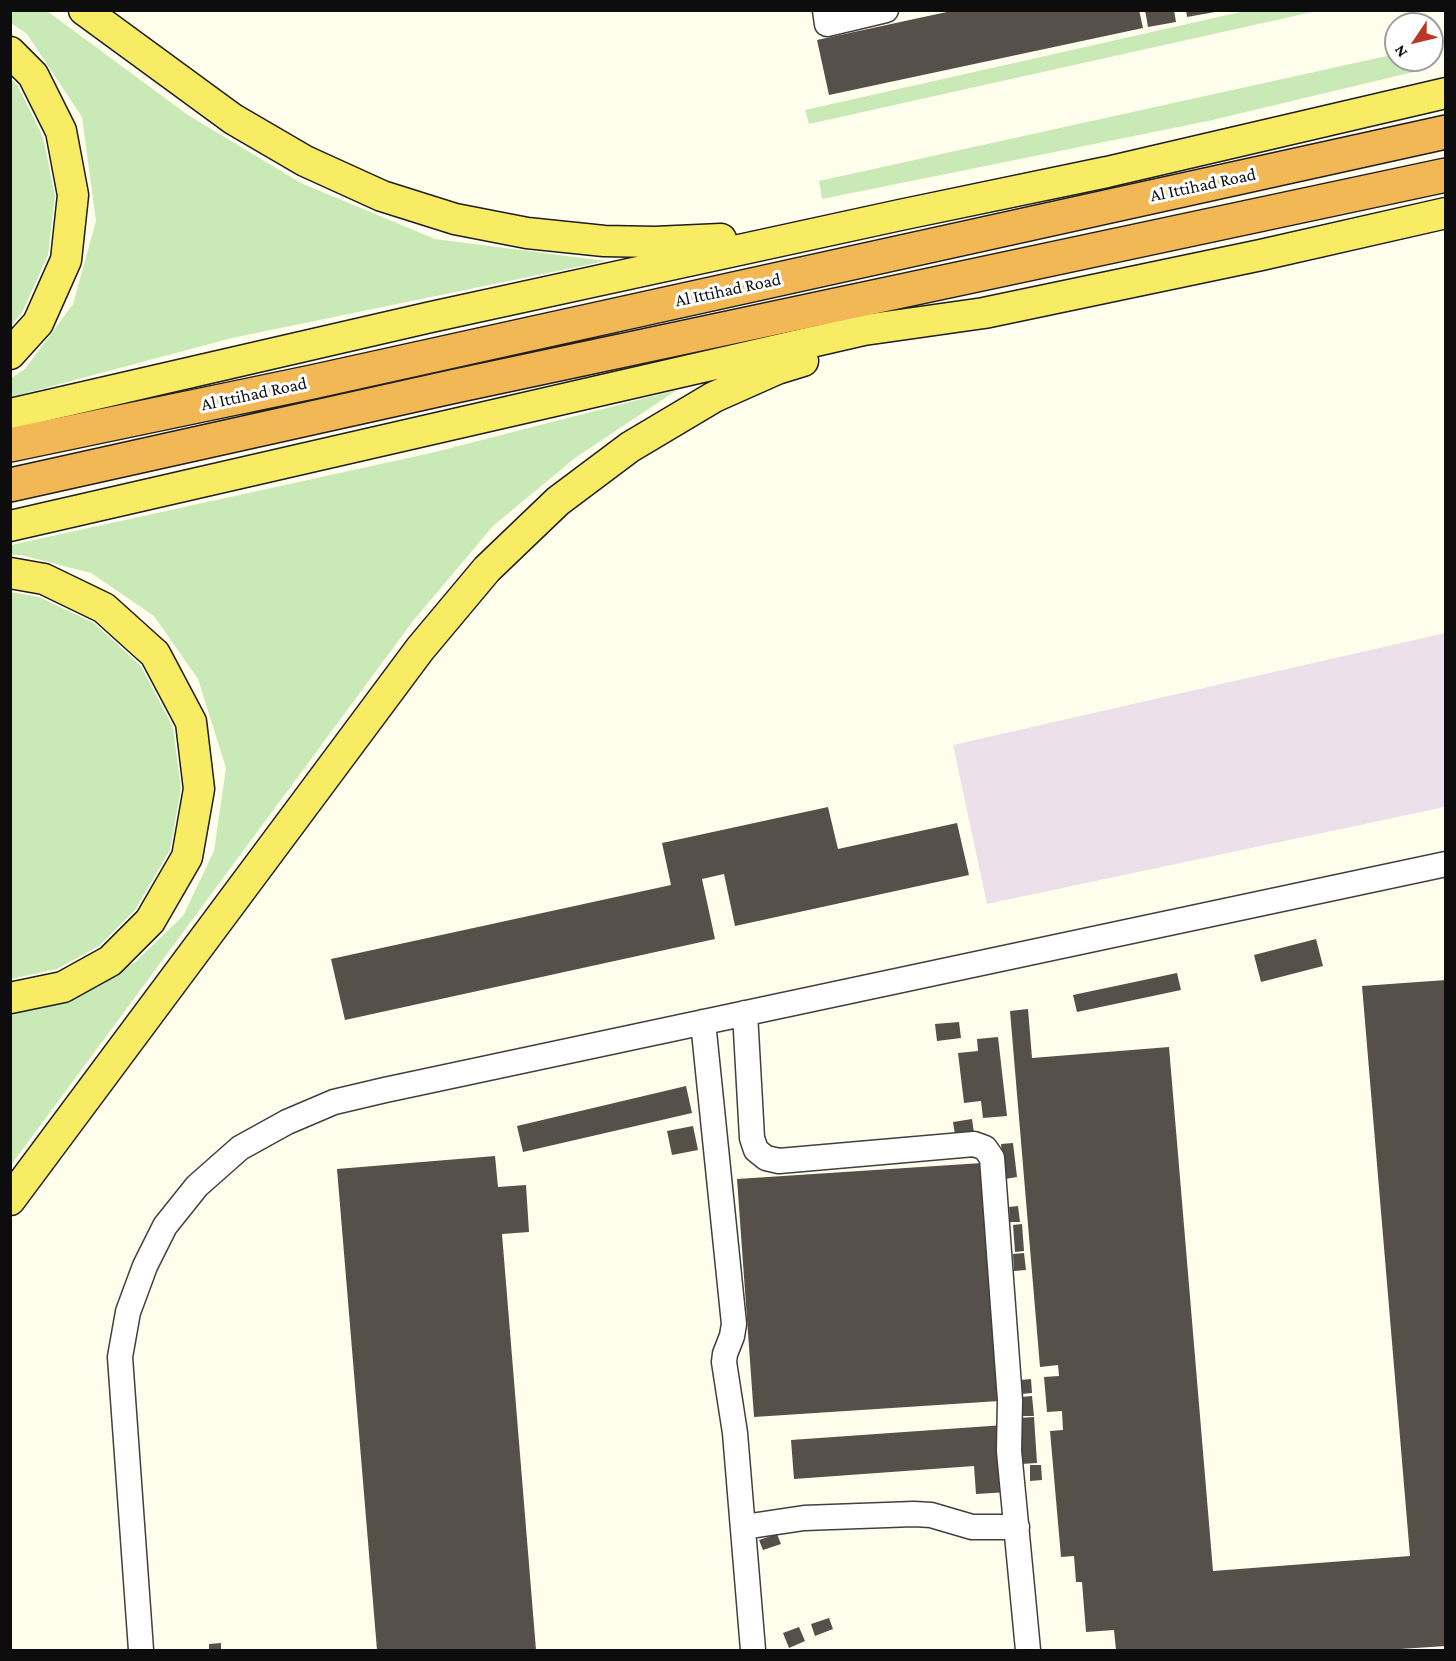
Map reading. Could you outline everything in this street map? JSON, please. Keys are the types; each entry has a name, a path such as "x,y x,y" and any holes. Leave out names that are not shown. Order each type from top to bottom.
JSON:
{"highway":[{"name":"Al Ittihad Road","path":"10,445 347,374 1446,132"},
{"name":"Al Ittihad Road","path":"10,485 451,387 1446,174"}],"main road":[{"path":"84,10 233,119 305,161 382,196 455,219 527,233 604,241 655,242 710,240 900,215"},
{"path":"10,52 33,75 61,131 73,195 66,260 38,323 10,354"},
{"path":"10,414 420,320 1107,172 1446,93"},
{"path":"10,1200 420,649 487,569 558,501 630,447 724,392 777,369 852,346 984,313 1261,255 1446,213"},
{"path":"10,526 454,426 864,330 984,313"},
{"path":"10,573 44,579 104,608 155,654 190,722 199,789 187,856 150,921 110,961 63,987 10,998"}],"street":[{"path":"825,10 827,24 886,10"},
{"path":"1415,100 1446,87"},
{"path":"141,1650 120,1357 128,1312 145,1266 165,1226 197,1186 240,1148 286,1122 334,1102 1446,864"},
{"path":"746,1013 752,1138 760,1154 779,1161 968,1144 980,1145 989,1152 994,1164 1011,1400 1009,1451 1028,1650"},
{"path":"703,1022 734,1324 724,1362 733,1412 753,1650"},
{"path":"715,1135 752,1138"},
{"path":"744,1527 804,1518 914,1514 931,1515 972,1527 1017,1527"}],"shaded area":[{"path":"1445,633 1445,807 987,904 953,745"}],"green space":[{"path":"11,10 47,11 188,115 301,183 435,239 606,261 232,338 11,397 11,378 25,369 73,304 96,221 82,117 27,34 11,23"},
{"path":"1245,11 1317,11 809,124 805,110"},
{"path":"1384,57 1384,72 1413,72 1208,121 822,199 819,181"},
{"path":"11,79 18,86 43,137 55,196 48,255 22,313 11,326"},
{"path":"677,390 575,458 493,526 413,621 11,1165 11,1013 53,1006 135,962 183,916 214,851 226,768 198,679 154,616 91,573 21,555 11,555 11,545 431,453"},
{"path":"11,592 39,597 94,623 141,666 173,727 181,788 170,850 135,910 99,946 57,969 11,979"}],"building":[{"path":"956,10 1139,10 1143,28 829,95 817,40"},
{"path":"1145,10 1174,10 1176,22 1148,27"},
{"path":"1186,10 1215,10 1215,12 1187,17"},
{"path":"828,807 838,849 957,823 969,875 735,926 724,874 702,879 715,939 345,1020 331,959 671,885 662,843"},
{"path":"1316,939 1323,966 1261,982 1254,955"},
{"path":"1177,973 1181,990 1077,1012 1073,995"},
{"path":"1446,980 1446,1646 1385,1650 1116,1650 1114,1630 1086,1632 1082,1582 1076,1582 1074,1556 1061,1557 1050,1431 1063,1430 1062,1411 1047,1412 1044,1377 1059,1376 1058,1365 1040,1367 1010,1011 1028,1009 1032,1058 1169,1047 1213,1571 1410,1556 1362,986"},
{"path":"959,1022 961,1038 937,1041 935,1024"},
{"path":"998,1037 1007,1116 983,1118 981,1101 964,1103 958,1053 978,1051 977,1039"},
{"path":"686,1086 692,1113 523,1152 517,1126"},
{"path":"972,1119 974,1133 955,1135 953,1122"},
{"path":"693,1126 698,1150 672,1155 667,1131"},
{"path":"1013,1143 1017,1177 1005,1179 1001,1144"},
{"path":"495,1156 498,1187 526,1185 529,1232 502,1234 536,1650 377,1650 337,1169"},
{"path":"982,1163 999,1401 754,1417 737,1179"},
{"path":"1018,1206 1020,1222 1010,1222 1009,1207"},
{"path":"1022,1224 1024,1251 1015,1252 1013,1225"},
{"path":"1024,1253 1026,1270 1014,1271 1013,1254"},
{"path":"1031,1379 1032,1393 1021,1394 1020,1380"},
{"path":"1032,1396 1034,1416 1023,1416 1021,1397"},
{"path":"1034,1417 1037,1463 1021,1464 1018,1418"},
{"path":"1004,1425 1009,1492 976,1494 974,1466 794,1479 791,1440"},
{"path":"1030,1465 1041,1465 1042,1480 1030,1481"},
{"path":"777,1534 781,1544 763,1550 759,1540"},
{"path":"829,1618 833,1629 815,1636 811,1624"},
{"path":"799,1627 805,1641 789,1648 783,1633"},
{"path":"221,1643 221,1650 209,1650 209,1644"}]}
